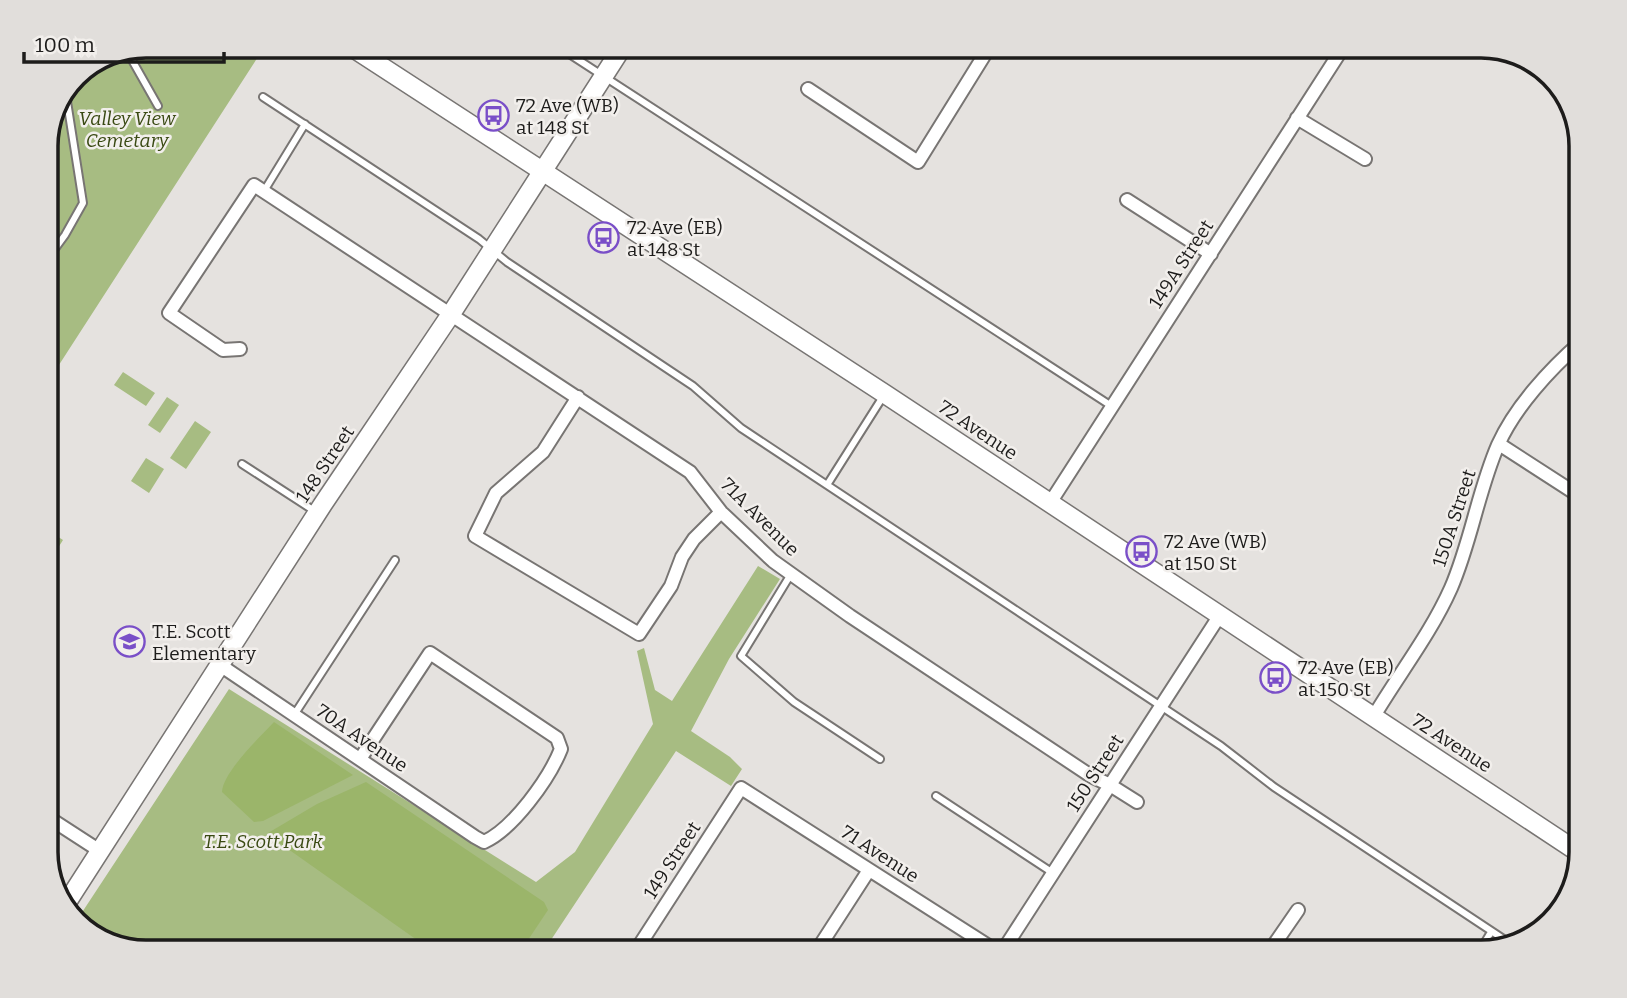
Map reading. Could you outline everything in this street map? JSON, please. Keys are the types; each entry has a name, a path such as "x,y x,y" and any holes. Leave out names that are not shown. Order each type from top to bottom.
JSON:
{"main road":[{"name":"72 Avenue","path":"369,58 885,394 1569,845"},
{"name":"148 Street","path":"71,897 317,513 451,314 615,58"}],"street":[{"path":"807,89 918,162 983,58"},
{"name":"149A Street","path":"1050,503 1336,58"},
{"path":"1297,118 1365,159"},
{"path":"240,349 223,350 169,313 259,188"},
{"name":"71A Avenue","path":"259,188 691,472 721,512 773,561 1097,781 1110,785 1137,802"},
{"path":"1127,201 1211,254"},
{"name":"150A Street","path":"1374,716 1436,617 1451,587 1499,444 1530,396 1569,352"},
{"path":"578,397 542,452 496,493 475,536 639,634 671,586 682,557 694,539 721,512"},
{"path":"1499,444 1569,489"},
{"name":"150 Street","path":"1009,940 1220,615"},
{"name":"70A Avenue","path":"220,665 360,760 484,842 496,836 529,801 556,762 561,749 556,738 430,653 360,760"},
{"name":"71 Avenue","path":"741,788 979,940"},
{"name":"149 Street","path":"643,940 741,788"},
{"path":"58,824 100,851"},
{"path":"824,940 869,870"},
{"path":"1278,940 1298,910"}],"lane":[{"path":"577,58 1113,407"},
{"path":"132,59 158,106"},
{"path":"263,97 479,239 507,262 692,386 741,428 1221,746 1274,787 1500,938"},
{"path":"58,245 83,203 68,106"},
{"path":"259,188 304,124"},
{"path":"827,485 885,394"},
{"path":"242,464 317,513"},
{"path":"294,715 395,560"},
{"path":"791,574 741,656 794,702 880,759"},
{"path":"936,796 1054,873"},
{"path":"1487,940 1491,932"}],"green space":[{"name":"Valley View Cemetary","path":"146,58 257,58 58,366 58,140 67,107 76,92 102,70 118,62"},
{"path":"123,372 155,393 146,406 114,385"},
{"path":"167,397 179,405 160,433 148,425"},
{"path":"195,421 211,432 186,469 170,458"},
{"path":"146,458 164,469 149,493 131,481"},
{"name":"T.E. Scott Park","path":"758,566 780,579 729,659 691,731 730,757 742,769 731,786 676,751 551,940 146,940 112,934 82,912 229,689 536,882 575,852 653,724 637,651 644,648 655,690 672,701"},
{"path":"274,722 353,775 263,821 254,822 222,792 235,765"},
{"path":"366,782 544,902 548,910 528,940 417,940 268,833 317,804"}],"place":[{"name":"72 Ave (WB) at 148 St","path":"493,116"},
{"name":"72 Ave (EB) at 148 St","path":"604,238"},
{"name":"72 Ave (WB) at 150 St","path":"1141,552"},
{"name":"T.E. Scott Elementary","path":"129,642"},
{"name":"72 Ave (EB) at 150 St","path":"1275,678"}]}
